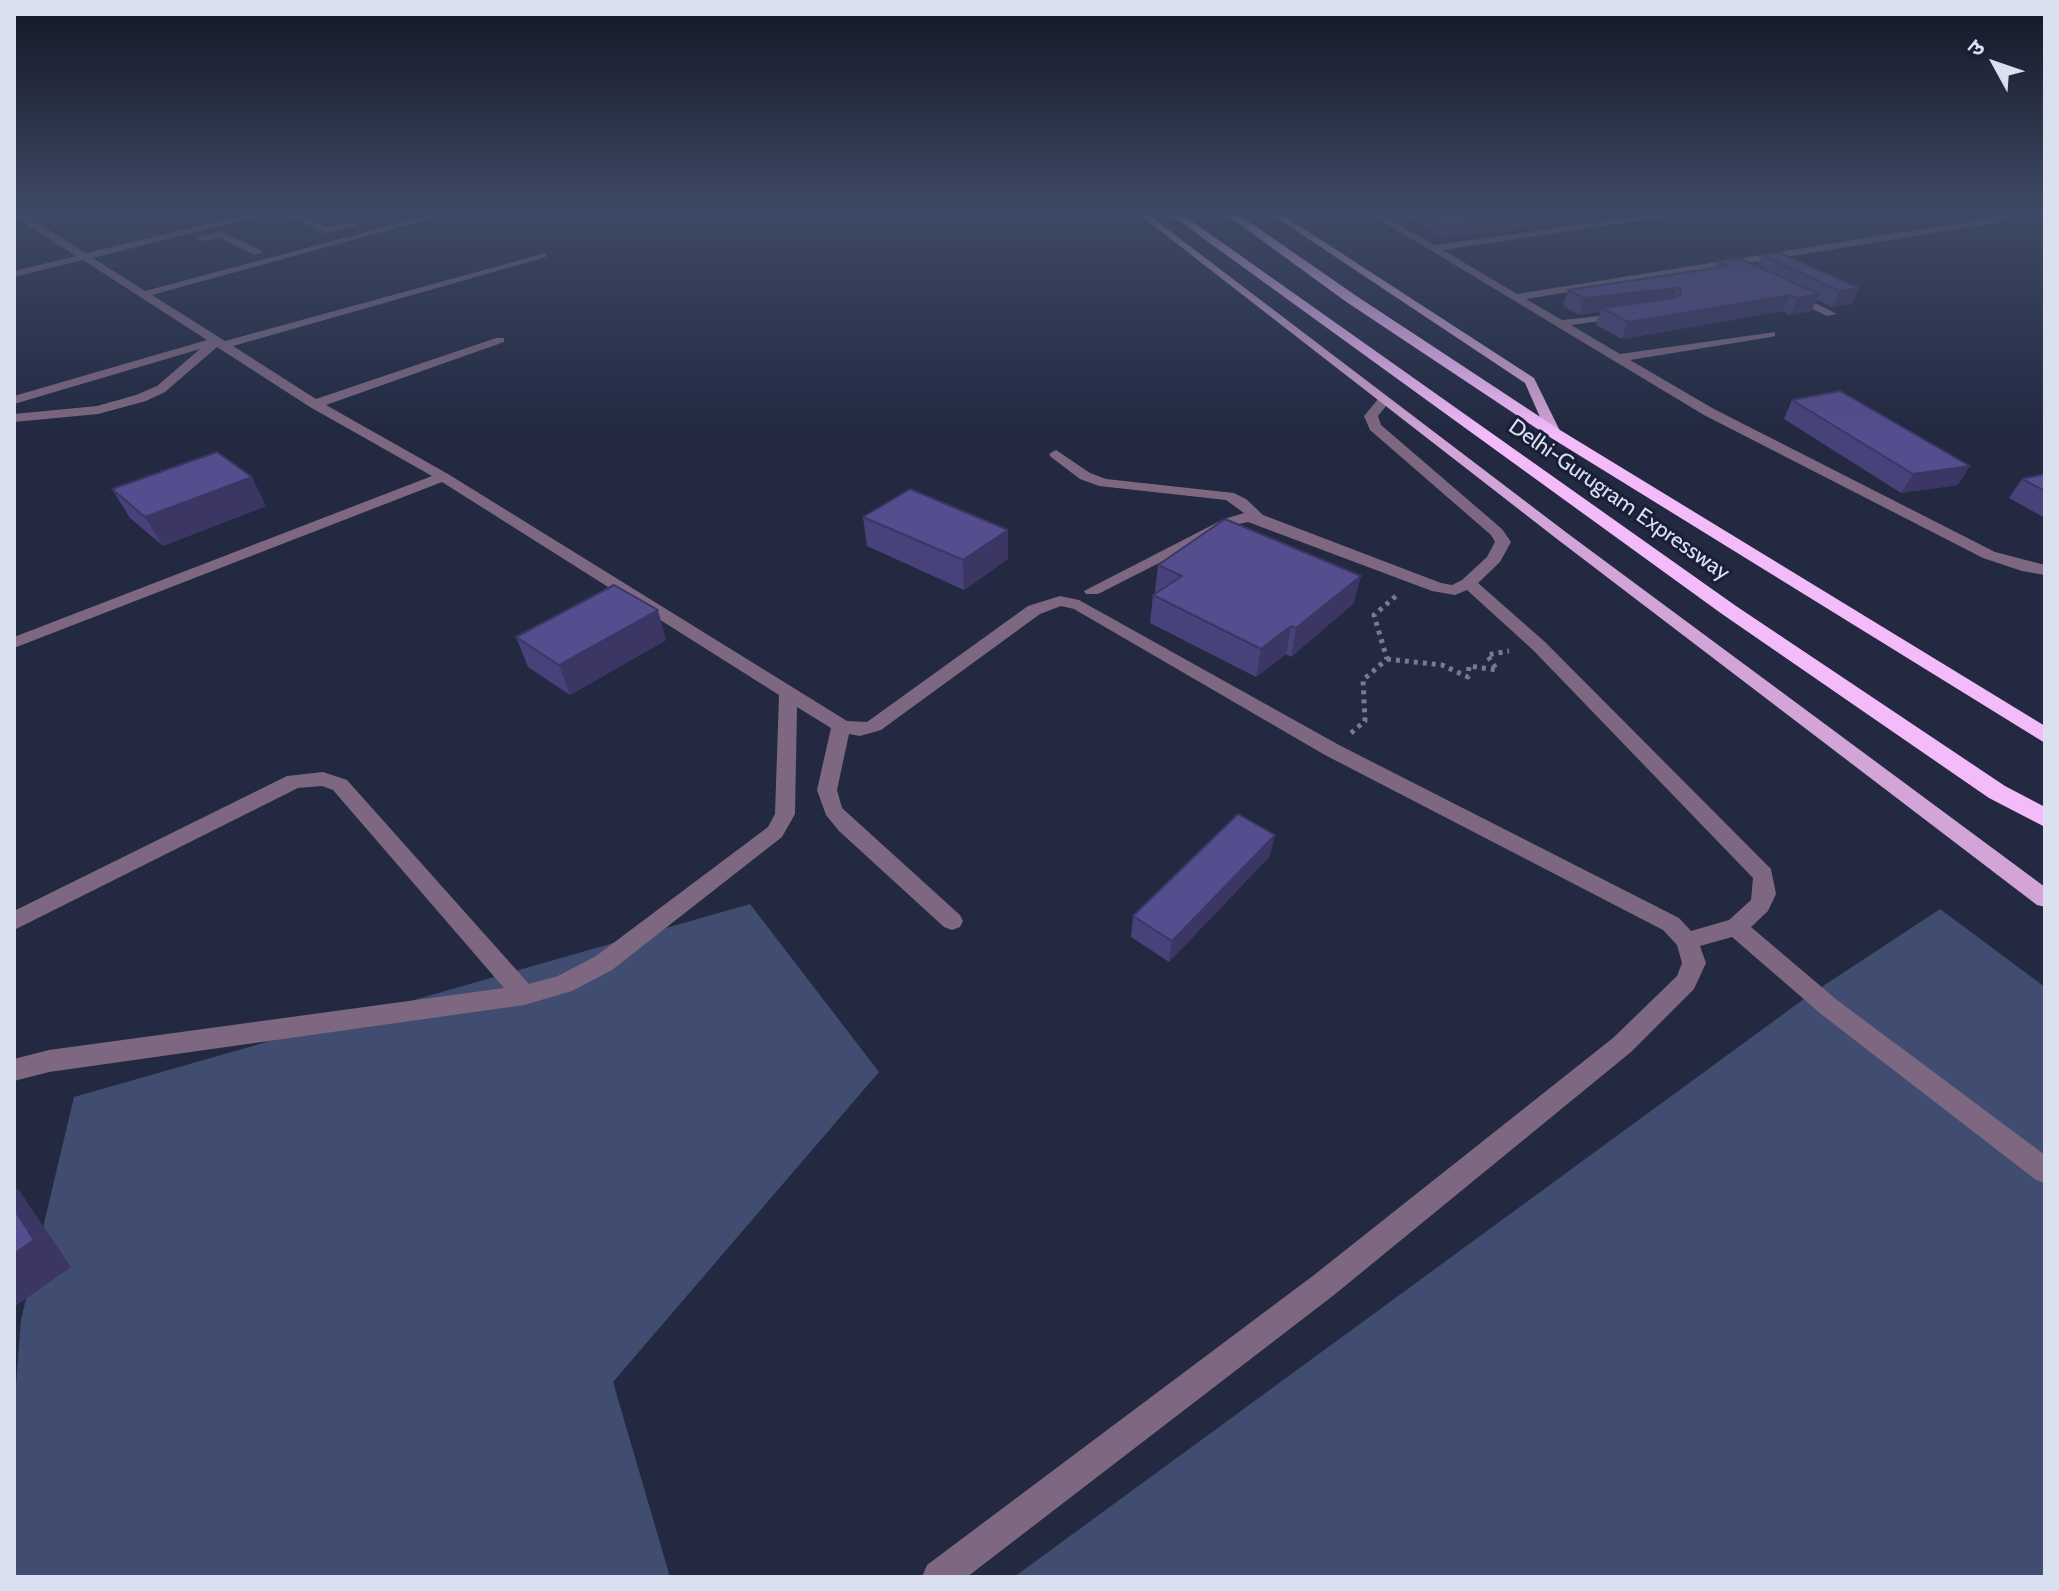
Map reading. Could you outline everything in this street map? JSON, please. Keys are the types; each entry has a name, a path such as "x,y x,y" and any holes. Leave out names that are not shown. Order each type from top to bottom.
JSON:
{"highway":[{"name":"Delhi-Gurugram Expressway","path":"1276,286 1729,610 1997,792 2045,818"},
{"name":"Delhi-Gurugram Expressway","path":"1333,286 1554,433 2045,736"}],"main road":[{"path":"1236,286 2045,899"},
{"path":"1385,286 1530,381 1554,433"}],"street":[{"path":"132,286 315,404 443,477 841,726 860,730 874,726 1034,610 1060,601 1079,605 1332,750 1671,924 1687,941 1694,963 1686,982 1622,1045 1324,1285 939,1577"},
{"path":"145,294 174,286"},
{"path":"14,400 428,286"},
{"path":"1498,286 1709,412 1989,555 2028,568 2045,570"},
{"path":"1516,297 1584,286"},
{"path":"1779,289 1831,314"},
{"path":"1563,323 1637,313"},
{"path":"1620,358 1771,334"},
{"path":"315,404 500,340"},
{"path":"14,418 98,410 141,398 161,389 220,343"},
{"path":"1056,454 1085,476 1104,483 1229,496 1241,502 1258,518 1413,580 1455,590 1468,583 1494,559 1503,542 1497,532 1375,427 1371,416 1384,401"},
{"path":"14,643 443,477"},
{"path":"1092,591 1229,522 1258,518"},
{"path":"1468,583 1539,646 1763,875 1765,894 1760,905 1736,927 1687,941"},
{"path":"14,1070 49,1061 524,995 564,984 604,963 775,832 785,814 788,695"},
{"path":"841,726 827,790 833,810 846,826 952,921"},
{"path":"14,921 294,781 323,779 340,785 524,995"},
{"path":"1736,927 1829,1007 2045,1171"}],"path":[{"path":"1387,659 1374,615 1413,580"},
{"path":"1332,750 1365,721 1363,680 1387,659 1442,665 1468,677 1469,666 1497,670 1487,655 1539,646"}],"shaded area":[{"path":"750,904 879,1072 613,1382 670,1577 14,1577 14,1411 21,1320 74,1097"},
{"path":"1940,909 2045,987 2045,1577 1014,1577 1808,996"}],"building":[{"path":"1593,286 1802,286 1819,294 1798,298 1790,295 1628,322 1602,308 1674,298 1681,295 1681,290 1584,298 1568,290"},
{"path":"1830,286 1859,288 1840,291"},
{"path":"1840,391 1970,466 1913,474 1792,400"},
{"path":"217,452 252,477 145,517 112,489"},
{"path":"2045,474 2045,491 2022,479"},
{"path":"910,489 1008,530 963,560 863,517"},
{"path":"1225,519 1361,576 1296,628 1291,626 1261,649 1153,595 1182,576 1158,565"},
{"path":"614,585 658,610 559,665 516,637"},
{"path":"1238,814 1275,835 1172,941 1133,916"},
{"path":"14,1209 34,1240 14,1254"}]}
